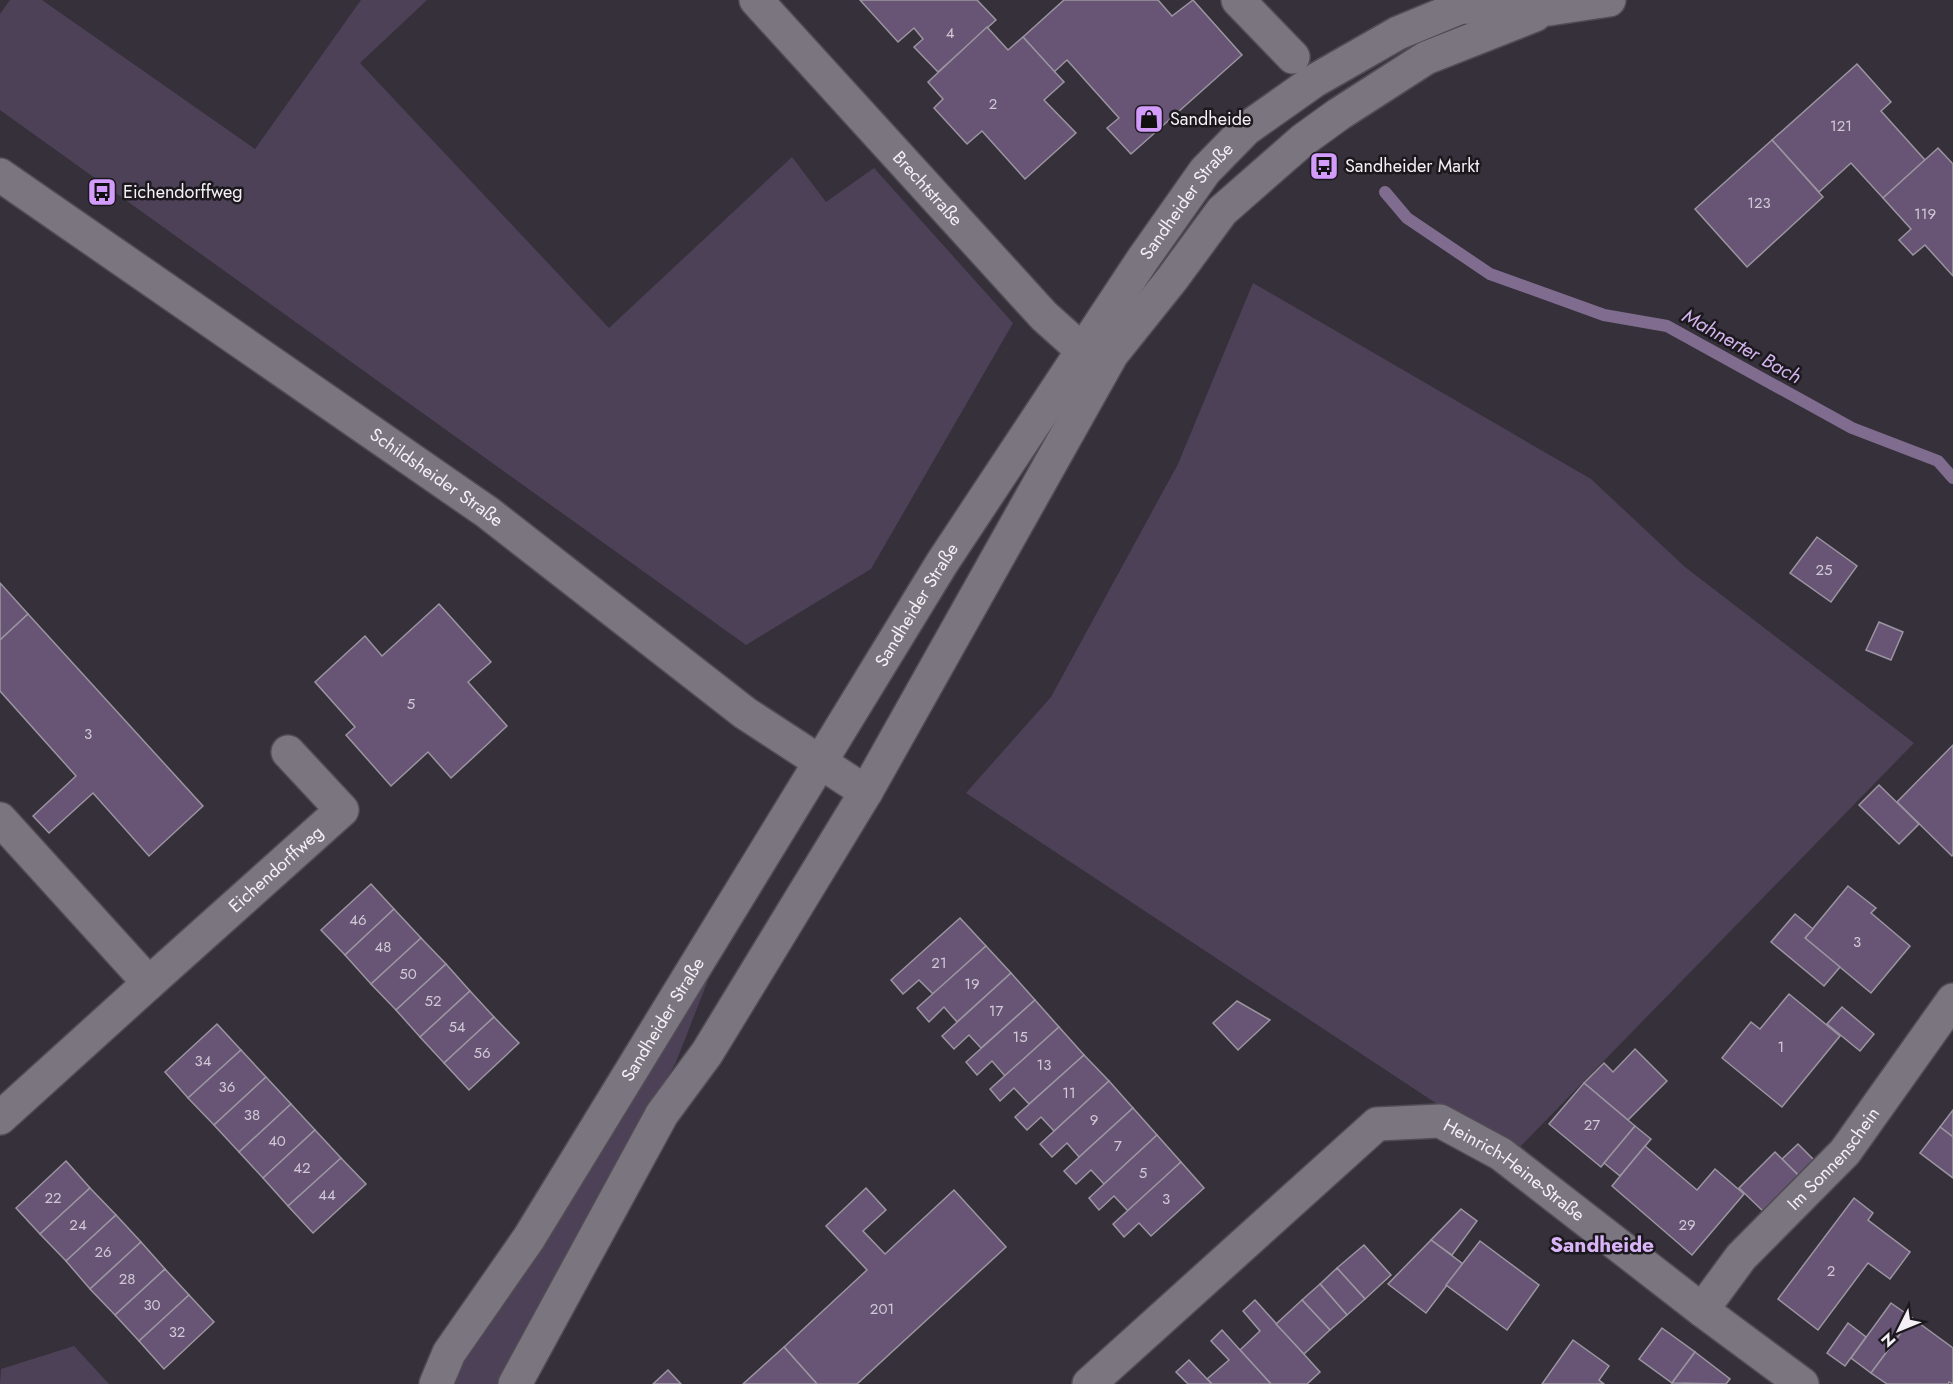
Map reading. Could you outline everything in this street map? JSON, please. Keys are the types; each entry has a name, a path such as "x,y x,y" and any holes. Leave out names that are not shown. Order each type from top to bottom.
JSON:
{"street":[{"name":"Brechtstraße","path":"756,0 1044,316 1098,352"},
{"path":"1238,0 1293,57"},
{"name":"Sandheider Straße","path":"516,1384 662,1114 707,1053 866,792 1098,352 1143,259 1205,171 1246,129 1314,81 1398,33 1461,7 1549,9 1609,0"},
{"name":"Sandheider Straße","path":"436,1384 449,1353 529,1238 942,563 1098,352 1172,279 1222,210 1303,140 1426,58 1549,9"},
{"name":"Schildsheider Straße","path":"0,175 487,512 745,713 866,792"},
{"name":"Eichendorffweg","path":"0,1118 342,810 288,752"},
{"path":"0,819 149,983"},
{"name":"Im Sonnenschein","path":"1702,1310 1741,1257 1845,1152 1953,1000"},
{"name":"Heinrich-Heine-Straße","path":"1089,1384 1377,1124 1440,1120 1491,1149 1802,1384"}],"shaded area":[{"path":"10,0 42,0 255,149 361,0 427,0 360,63 609,328 792,157 826,202 874,168 1013,323 871,569 746,645 0,110 0,14"},
{"path":"1253,283 1591,479 1685,567 1914,743 1513,1154 966,793 1051,697 1178,464"},
{"path":"714,965 676,1062 498,1384 451,1384 461,1360"},
{"path":"74,1346 109,1384 0,1384 1,1369"}],"building":[{"path":"860,0 977,0 996,20 938,72 914,47 923,39 914,28 898,42"},
{"path":"1064,0 1158,0 1172,16 1193,0 1242,55 1131,154 1107,128 1119,118 1067,60 1054,72 1023,37"},
{"path":"987,27 1008,50 1023,37 1064,82 1044,100 1076,133 1025,179 982,131 967,144 934,108 943,99 928,82"},
{"path":"1857,64 1891,102 1881,111 1925,160 1883,198 1851,163 1819,192 1772,140"},
{"path":"1772,140 1823,197 1747,267 1695,209"},
{"path":"1938,148 1953,164 1953,276 1925,245 1913,255 1899,240 1911,229 1883,198"},
{"path":"1817,537 1857,566 1831,602 1790,573"},
{"path":"0,583 28,614 0,640"},
{"path":"439,604 491,662 468,682 507,726 451,778 428,752 391,786 346,735 355,727 315,682 365,636 382,656"},
{"path":"28,614 203,806 149,856 93,793 49,833 33,816 76,776 0,691 0,640"},
{"path":"1879,622 1903,632 1891,660 1866,650"},
{"path":"1953,745 1953,855 1952,856 1897,802"},
{"path":"1879,785 1919,824 1899,844 1859,805"},
{"path":"371,884 394,909 345,955 321,930"},
{"path":"1848,886 1876,908 1871,913 1910,946 1871,993 1805,938"},
{"path":"394,909 421,938 371,984 345,955"},
{"path":"1795,914 1813,929 1805,938 1840,967 1824,986 1771,942"},
{"path":"960,918 986,946 933,994 919,980 903,994 891,980"},
{"path":"421,938 446,964 396,1010 371,984"},
{"path":"986,946 1011,973 957,1022 944,1007 929,1022 917,1008"},
{"path":"446,964 470,991 420,1037 396,1010"},
{"path":"1011,973 1035,1000 981,1048 969,1035 954,1049 942,1036"},
{"path":"470,991 494,1017 444,1063 420,1037"},
{"path":"1789,994 1840,1036 1782,1107 1722,1058 1751,1022 1760,1029"},
{"path":"1035,1000 1059,1027 1005,1076 992,1061 977,1075 966,1062"},
{"path":"1237,1001 1270,1020 1238,1050 1213,1023"},
{"path":"1842,1007 1874,1034 1860,1051 1827,1024"},
{"path":"494,1017 519,1043 469,1090 444,1063"},
{"path":"217,1024 241,1050 188,1098 165,1072"},
{"path":"1059,1027 1084,1055 1029,1104 1014,1088 1000,1101 990,1089"},
{"path":"1635,1049 1667,1081 1628,1120 1584,1083 1604,1063 1613,1072"},
{"path":"241,1050 266,1077 214,1125 188,1098"},
{"path":"1084,1055 1109,1081 1054,1131 1041,1117 1027,1130 1015,1117"},
{"path":"266,1077 291,1104 239,1152 214,1125"},
{"path":"1109,1081 1133,1108 1079,1157 1067,1143 1052,1157 1040,1144"},
{"path":"1584,1083 1635,1126 1601,1167 1549,1124"},
{"path":"291,1104 315,1130 263,1178 239,1152"},
{"path":"1133,1108 1157,1135 1104,1184 1091,1170 1076,1184 1064,1171"},
{"path":"1953,1110 1953,1137 1940,1127"},
{"path":"1635,1126 1651,1139 1620,1176 1604,1163"},
{"path":"1940,1127 1953,1137 1953,1178 1920,1153"},
{"path":"315,1130 341,1158 288,1206 263,1178"},
{"path":"1157,1135 1181,1162 1128,1211 1114,1196 1099,1210 1089,1198"},
{"path":"1798,1144 1814,1160 1799,1176 1782,1159"},
{"path":"1645,1146 1697,1190 1715,1169 1744,1194 1692,1255 1612,1186"},
{"path":"1775,1152 1799,1176 1764,1212 1739,1188"},
{"path":"341,1158 366,1184 313,1233 288,1206"},
{"path":"66,1161 90,1188 40,1234 16,1208"},
{"path":"1181,1162 1204,1188 1151,1236 1139,1223 1124,1237 1113,1224"},
{"path":"90,1188 116,1215 66,1261 40,1234"},
{"path":"866,1188 886,1210 863,1231 885,1254 954,1190 1006,1247 857,1384 817,1384 784,1347 867,1270 826,1226"},
{"path":"1854,1198 1873,1213 1868,1220 1910,1252 1890,1279 1868,1263 1818,1330 1778,1299"},
{"path":"1461,1209 1477,1221 1452,1255 1431,1240"},
{"path":"116,1215 141,1242 90,1289 66,1261"},
{"path":"1431,1240 1463,1264 1426,1313 1388,1284"},
{"path":"1480,1241 1539,1285 1507,1330 1446,1285"},
{"path":"141,1242 165,1269 115,1315 90,1289"},
{"path":"1364,1245 1391,1275 1365,1299 1337,1268"},
{"path":"1337,1268 1365,1299 1347,1315 1320,1284"},
{"path":"165,1269 189,1295 139,1341 115,1315"},
{"path":"1320,1284 1347,1315 1330,1330 1302,1300"},
{"path":"189,1295 214,1322 164,1369 139,1341"},
{"path":"1255,1300 1320,1372 1307,1384 1271,1384 1240,1350 1260,1331 1243,1311"},
{"path":"1302,1300 1330,1330 1304,1354 1276,1324"},
{"path":"1891,1303 1912,1318 1871,1373 1851,1358"},
{"path":"1912,1318 1953,1348 1953,1384 1949,1382 1948,1384 1887,1384 1871,1373"},
{"path":"1848,1323 1866,1337 1845,1366 1827,1353"},
{"path":"1662,1328 1695,1352 1672,1383 1639,1359"},
{"path":"1222,1330 1271,1384 1212,1384 1207,1379 1229,1360 1211,1341"},
{"path":"1573,1340 1609,1366 1599,1380 1604,1384 1542,1384"},
{"path":"784,1347 817,1384 743,1384"},
{"path":"1695,1352 1730,1379 1726,1384 1672,1383"},
{"path":"1189,1360 1212,1384 1188,1384 1176,1372"},
{"path":"668,1370 681,1384 653,1384"}],"waterway":[{"name":"Mahnerter Bach","path":"1385,192 1407,218 1490,274 1604,315 1667,326 1852,428 1938,461 1953,478"}],"place":[{"name":"Sandheide","path":"1149,119"},
{"name":"Sandheider Markt","path":"1324,166"},
{"name":"Eichendorffweg","path":"102,192"}],"district":[{"name":"Sandheide","path":"1602,1245"}]}
